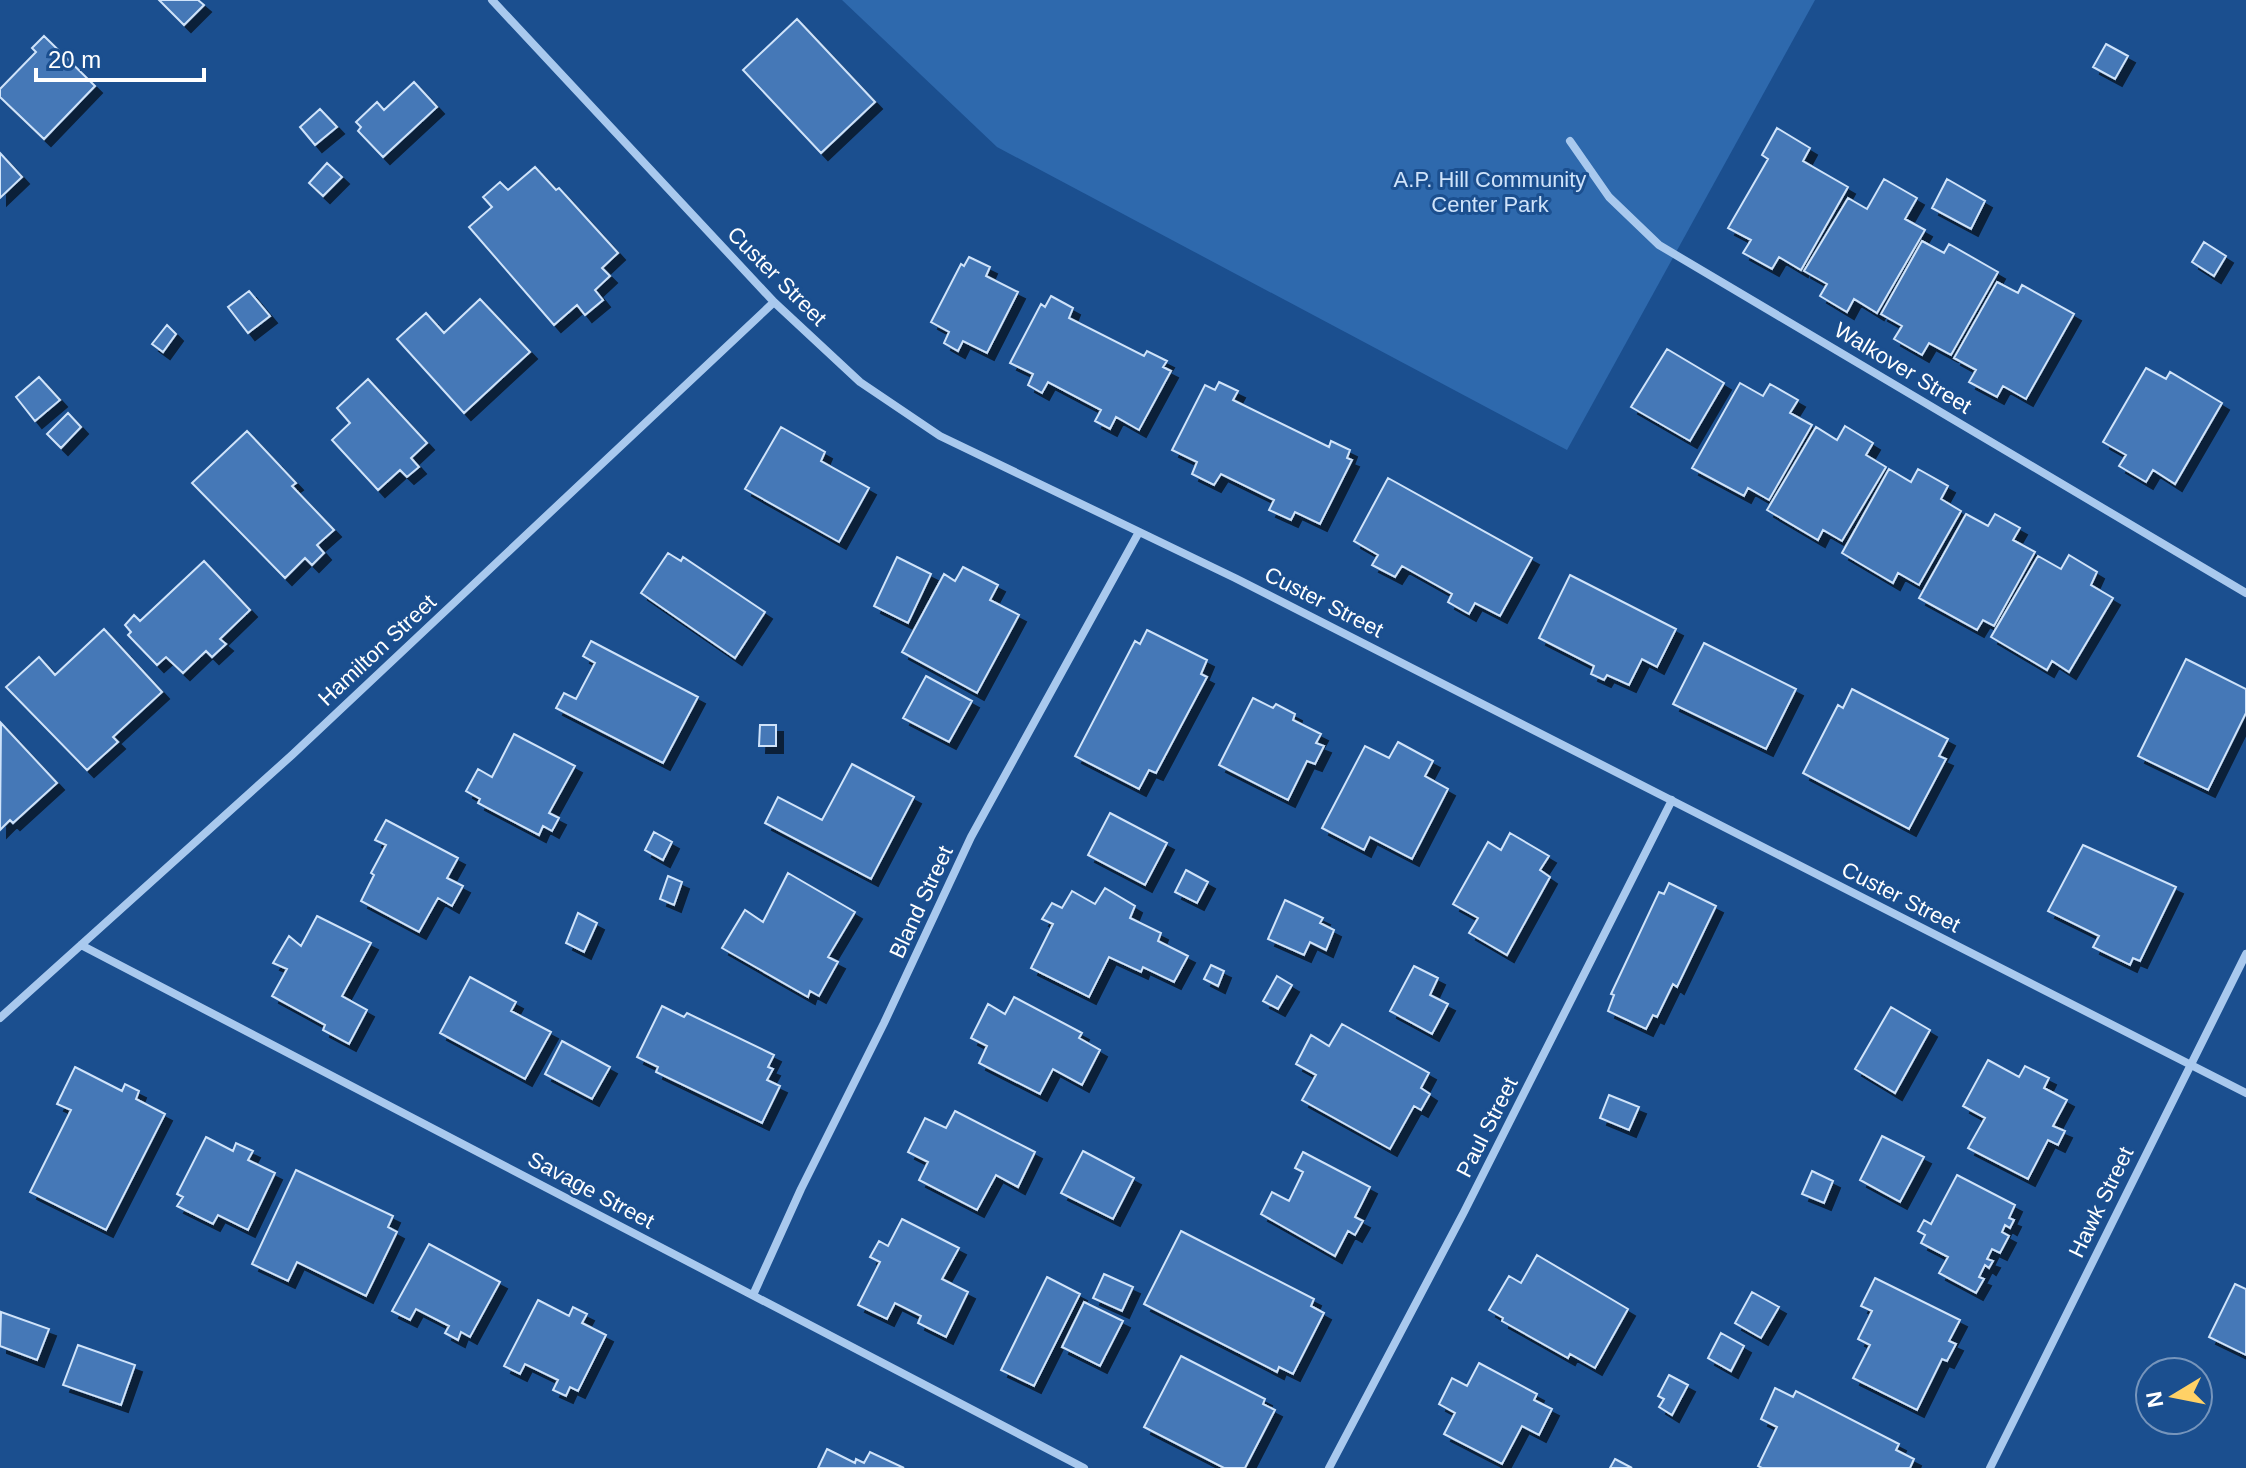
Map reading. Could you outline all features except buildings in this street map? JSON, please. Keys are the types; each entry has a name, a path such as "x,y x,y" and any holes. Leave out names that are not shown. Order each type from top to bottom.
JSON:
{"street":[{"name":"Custer Street","path":"492,0 774,302 860,382 940,436 1235,578 2246,1093"},
{"name":"Walkover Street","path":"1570,141 1609,197 1659,245 2246,593"},
{"name":"Hamilton Street","path":"0,1018 292,755 774,302"},
{"name":"Bland Street","path":"753,1295 971,837 1139,532"},
{"name":"Paul Street","path":"1329,1468 1464,1212 1672,800"},
{"name":"Savage Street","path":"81,945 1084,1468"},
{"name":"Hawk Street","path":"1990,1468 2246,954"}],"green space":[{"name":"A.P. Hill Community Center Park","path":"842,0 1815,0 1567,450 997,147"}]}
